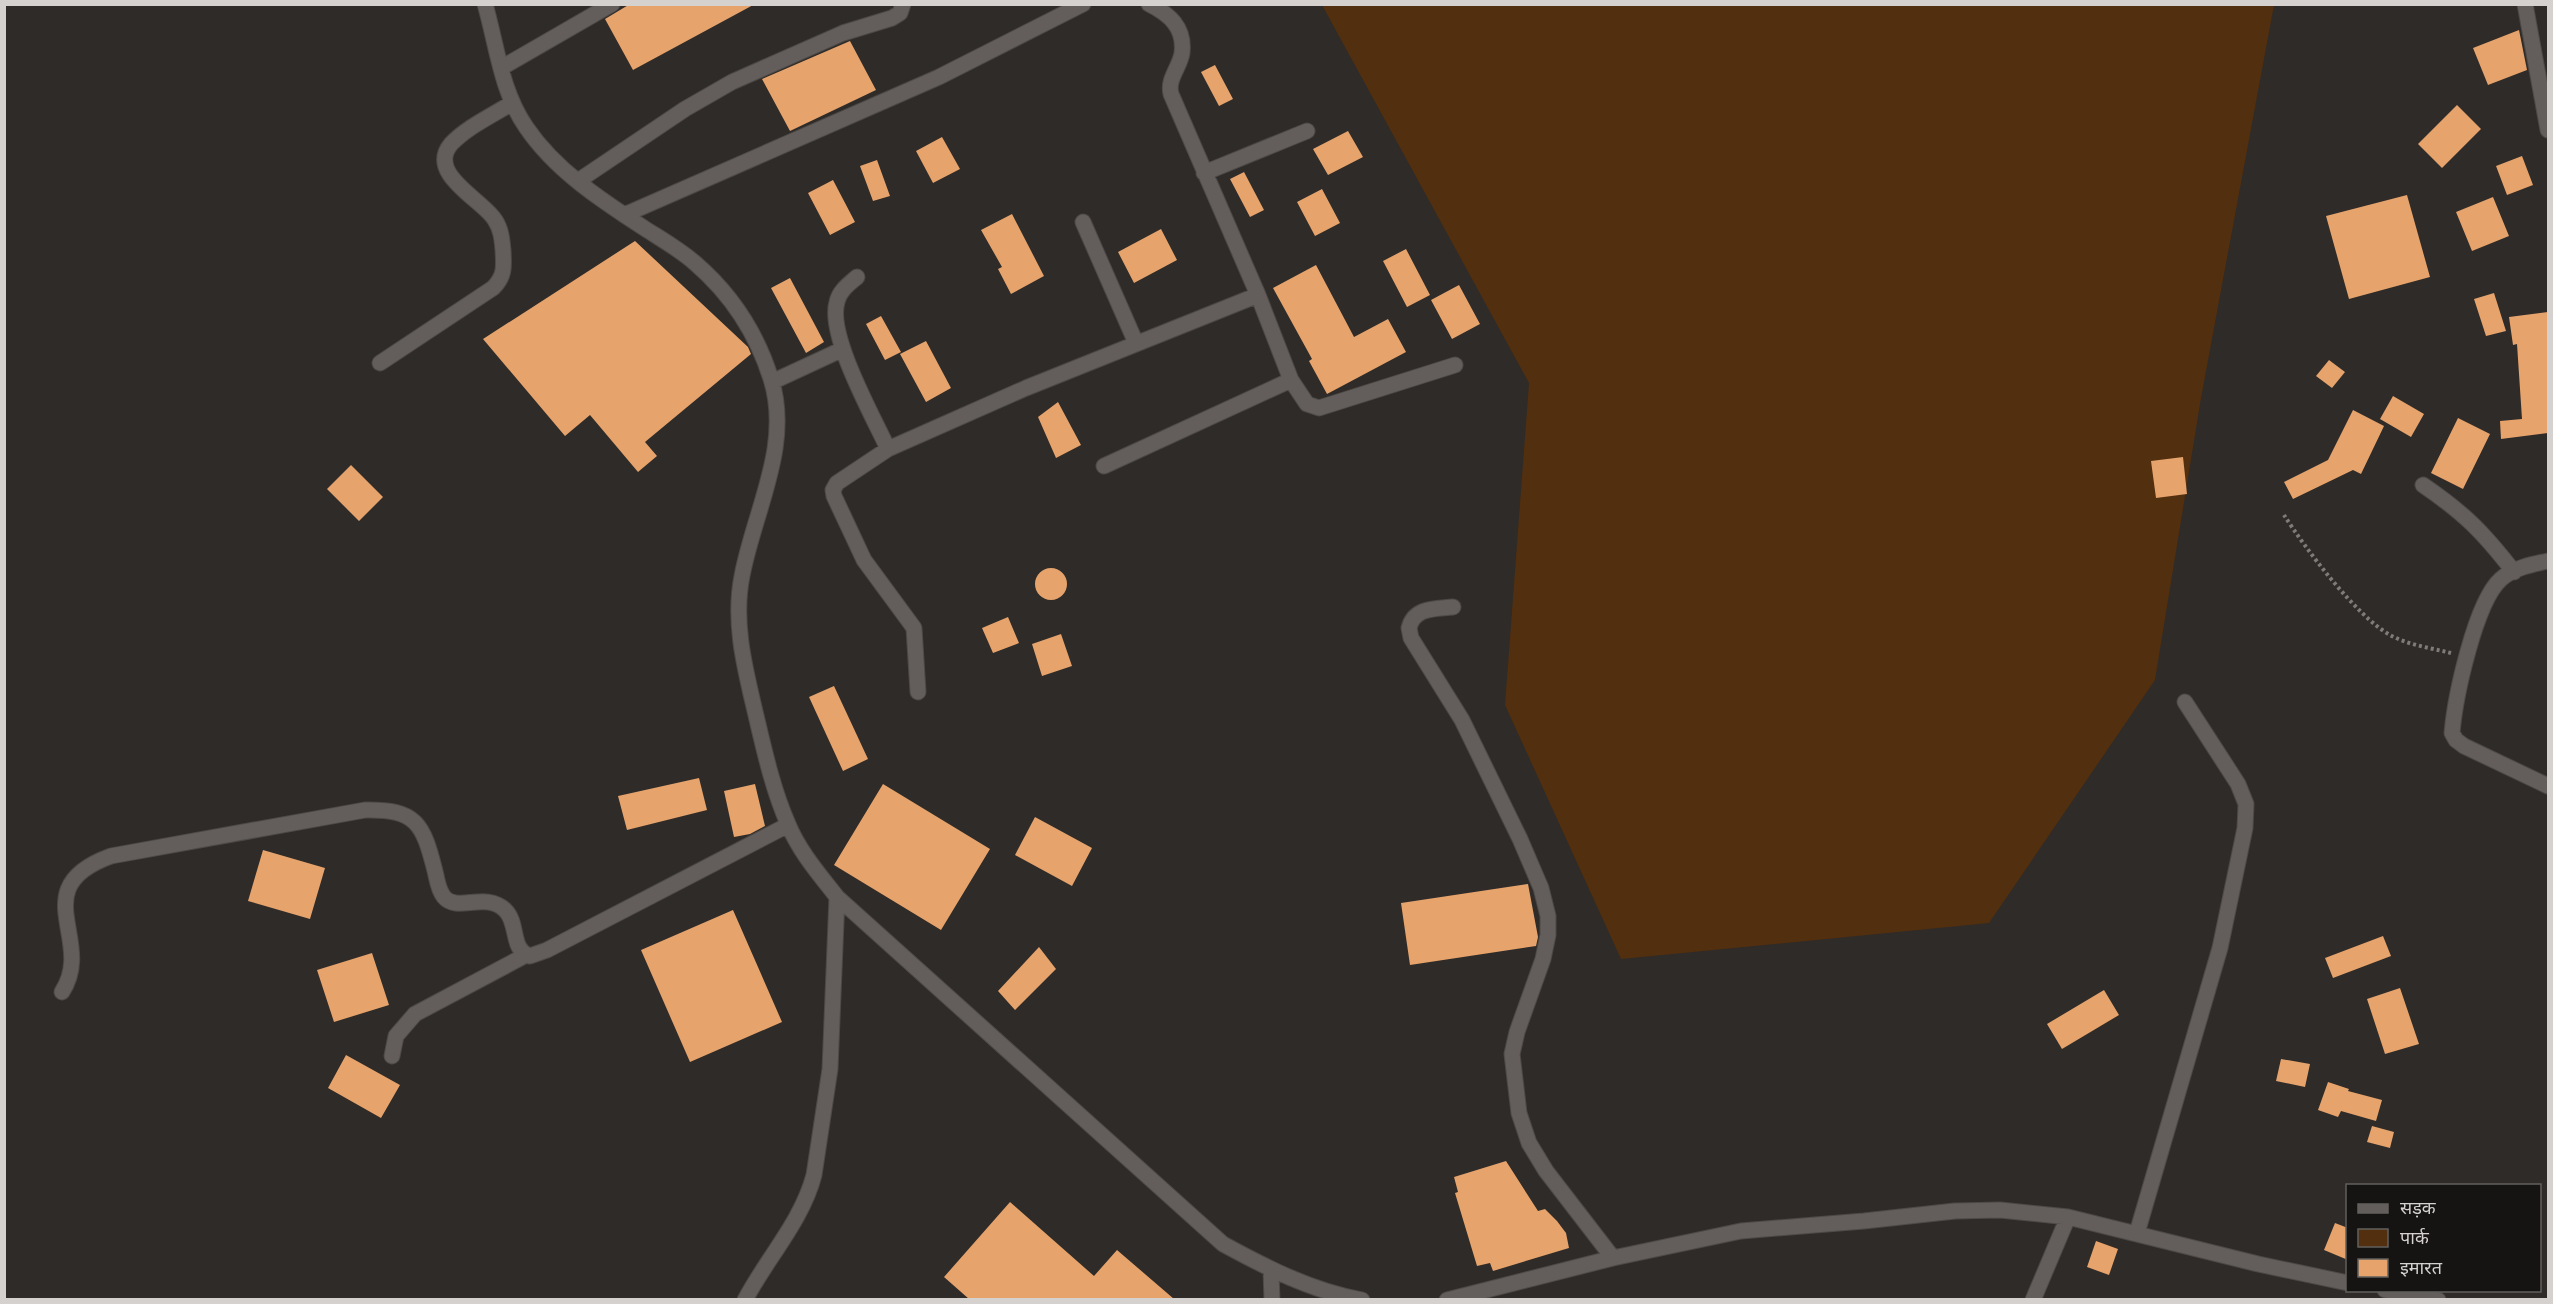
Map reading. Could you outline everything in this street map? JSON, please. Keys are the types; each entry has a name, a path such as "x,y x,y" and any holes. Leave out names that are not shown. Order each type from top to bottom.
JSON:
{"street":[{"path":"485,4 512,103 525,126 542,147 578,181 696,264 728,298 747,323 762,352 772,382 777,410 776,446 742,574 737,617 749,684 772,783 788,825 816,871 837,897 1223,1244 1271,1270 1319,1289 1362,1299"},
{"path":"501,68 612,4"},
{"path":"578,181 732,81 843,33 892,18 900,13 903,4"},
{"path":"624,215 939,77 1083,4"},
{"path":"1149,4 1168,13 1176,25 1182,54 1170,90 1258,295 1291,380 1307,404 1319,408 1455,365"},
{"path":"2525,4 2548,130"},
{"path":"380,363 493,288 503,276 501,233 496,221 452,179 446,155 450,146 459,137 512,103"},
{"path":"1204,173 1307,131"},
{"path":"1083,222 1136,343"},
{"path":"857,277 845,287 837,299 836,321 843,349 888,448"},
{"path":"918,692 914,628 864,560 834,496 834,487 844,476 888,448 1026,388 1258,295"},
{"path":"772,382 843,349"},
{"path":"1104,466 1291,380"},
{"path":"2423,485 2463,513 2489,540 2514,572"},
{"path":"2548,561 2502,578 2486,601 2466,657 2452,733 2456,740 2548,786"},
{"path":"1453,607 1424,610 1416,615 1410,621 1411,638 1462,720 1520,839 1541,888 1548,916 1548,935 1543,959 1517,1032 1512,1054 1519,1113 1529,1143 1546,1171 1613,1258"},
{"path":"2137,1233 2220,948 2245,828 2246,804 2238,784 2185,702"},
{"path":"62,992 68,981 72,964 72,944 65,917 65,897 78,873 96,861 123,853 365,810 400,812 409,817 428,843 444,897 452,902 487,900 500,905 511,917 517,945 526,955"},
{"path":"392,1056 396,1036 415,1014 526,955 530,956 547,950 788,825"},
{"path":"745,1299 801,1210 814,1175 830,1070 837,897"},
{"path":"1447,1299 1613,1258 1741,1231 1955,1211 2000,1210 2068,1217 2258,1264 2346,1282"},
{"path":"2033,1299 2068,1217"},
{"path":"1271,1270 1272,1299"},
{"path":"2397,1292 2438,1299"}],"path":[{"path":"2284,515 2309,551 2346,596 2387,633 2408,642 2466,657"}],"green space":[{"path":"1322,5 2274,5 2201,398 2155,680 1989,923 1621,959 1505,705 1529,383"}],"building":[{"path":"630,4 755,4 633,70 605,19"},
{"path":"2519,30 2527,70 2488,85 2473,48"},
{"path":"850,41 876,90 790,131 762,79"},
{"path":"1215,65 1233,99 1219,106 1201,72"},
{"path":"2457,105 2481,129 2442,168 2418,144"},
{"path":"1348,131 1363,157 1328,175 1313,149"},
{"path":"942,137 960,169 933,183 916,151"},
{"path":"2522,156 2533,185 2507,195 2496,166"},
{"path":"877,160 890,196 873,201 860,166"},
{"path":"1244,172 1264,210 1250,217 1230,179"},
{"path":"833,180 855,222 830,235 808,193"},
{"path":"1322,189 1340,223 1315,236 1297,202"},
{"path":"2407,195 2430,277 2349,299 2326,216"},
{"path":"2493,197 2509,236 2472,251 2456,212"},
{"path":"1012,214 1044,276 1011,294 998,269 1002,267 981,230"},
{"path":"1161,229 1177,260 1134,283 1118,252"},
{"path":"635,241 748,347 751,354 645,442 657,456 638,472 590,415 565,436 483,339"},
{"path":"1406,249 1430,295 1407,307 1383,261"},
{"path":"1316,265 1354,337 1388,319 1406,352 1327,394 1309,361 1312,359 1273,288"},
{"path":"790,278 824,342 806,353 771,288"},
{"path":"1459,285 1480,324 1452,339 1431,300"},
{"path":"2494,293 2506,331 2486,336 2474,299"},
{"path":"2548,312 2548,433 2501,439 2500,421 2522,419 2517,344 2513,345 2509,317"},
{"path":"881,316 901,352 885,360 866,324"},
{"path":"926,341 951,388 926,402 900,354"},
{"path":"2329,360 2345,372 2332,388 2316,376"},
{"path":"2393,396 2424,414 2411,437 2380,419"},
{"path":"1058,402 1081,445 1056,458 1038,417"},
{"path":"2353,410 2384,426 2361,474 2353,470 2293,499 2284,482 2328,460"},
{"path":"2458,418 2490,434 2463,489 2431,473"},
{"path":"2183,457 2187,494 2156,498 2151,461"},
{"path":"351,465 383,497 359,521 327,489"},
{"path":"1051,568 1062,573 1067,584 1062,595 1051,600 1040,595 1035,584 1040,573"},
{"path":"1008,617 1019,643 993,653 982,628"},
{"path":"1061,634 1072,666 1042,676 1032,644"},
{"path":"834,686 868,759 843,771 809,697"},
{"path":"699,778 707,810 627,830 618,796"},
{"path":"755,784 765,826 750,834 734,837 724,791"},
{"path":"883,784 990,849 941,930 834,865"},
{"path":"1035,817 1092,848 1072,886 1015,855"},
{"path":"263,850 325,868 310,919 248,901"},
{"path":"1528,884 1538,937 1536,946 1410,965 1401,903"},
{"path":"733,910 782,1022 690,1062 641,950"},
{"path":"2383,936 2391,956 2333,978 2325,958"},
{"path":"1039,947 1056,969 1015,1010 998,991"},
{"path":"372,953 389,1005 334,1022 317,970"},
{"path":"2400,988 2419,1044 2385,1054 2367,999"},
{"path":"2104,990 2119,1015 2062,1049 2047,1024"},
{"path":"346,1055 400,1085 381,1118 328,1088"},
{"path":"2281,1059 2310,1064 2305,1087 2276,1081"},
{"path":"2328,1082 2349,1089 2348,1091 2382,1100 2376,1121 2341,1111 2338,1117 2318,1110"},
{"path":"2372,1126 2394,1132 2390,1148 2367,1142"},
{"path":"1506,1161 1538,1211 1545,1209 1566,1233 1569,1248 1493,1271 1490,1263 1477,1266 1455,1193 1458,1192 1454,1177"},
{"path":"1010,1202 1094,1276 1117,1250 1174,1299 969,1299 944,1277"},
{"path":"2335,1223 2346,1227 2346,1259 2324,1250"},
{"path":"2096,1241 2118,1249 2109,1275 2087,1267"}]}
